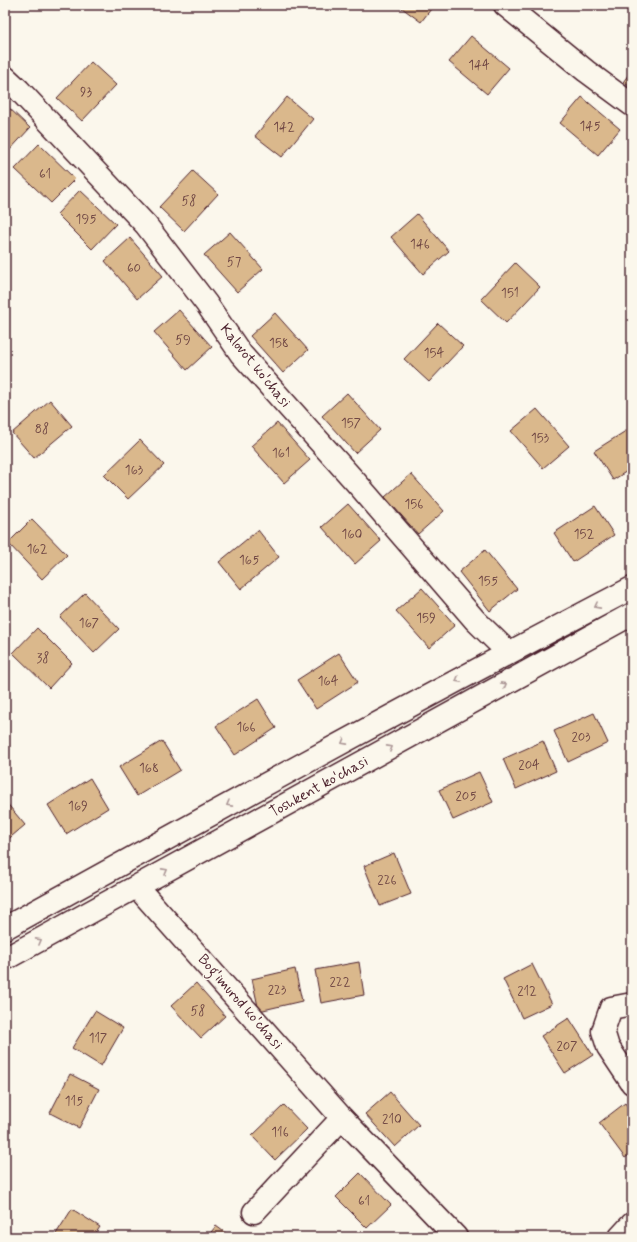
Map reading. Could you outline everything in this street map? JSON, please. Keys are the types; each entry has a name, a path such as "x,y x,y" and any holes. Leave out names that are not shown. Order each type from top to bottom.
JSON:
{"main road":[{"path":"505,5 586,71 632,105"},
{"name":"Kalovot ko'chasi","path":"5,77 146,225 206,302 241,354 361,488 475,620 508,652"},
{"name":"Toshkent ko'chasi","path":"5,928 508,652 632,588"},
{"name":"Toshkent ko'chasi","path":"5,959 632,614"},
{"name":"Bog'imurod ko'chasi","path":"137,887 342,1118 456,1237"},
{"path":"632,1004 611,1008 603,1031 608,1047 632,1083"},
{"path":"254,1212 342,1118"},
{"path":"620,1237 632,1224"}],"building":[{"path":"398,5 434,5 421,22"},
{"path":"471,36 509,68 487,94 449,62"},
{"path":"91,62 116,85 82,121 57,98"},
{"path":"632,70 632,88 623,82"},
{"path":"287,97 313,119 282,157 255,136"},
{"path":"582,97 620,129 598,155 560,123"},
{"path":"5,104 30,128 7,153 5,151"},
{"path":"39,144 75,179 51,203 15,169"},
{"path":"193,171 218,194 184,231 159,207"},
{"path":"80,190 116,224 92,249 57,214"},
{"path":"417,214 449,251 423,274 391,237"},
{"path":"230,232 263,269 237,292 204,255"},
{"path":"130,238 163,276 137,299 105,261"},
{"path":"515,263 540,287 506,323 481,299"},
{"path":"179,310 212,347 187,370 154,332"},
{"path":"275,313 308,350 283,373 250,336"},
{"path":"438,323 463,346 429,382 404,359"},
{"path":"347,393 380,430 355,453 322,416"},
{"path":"50,400 72,426 34,458 12,433"},
{"path":"537,409 569,446 543,468 511,431"},
{"path":"277,423 310,460 284,483 251,446"},
{"path":"632,427 632,468 613,480 594,451"},
{"path":"140,440 164,465 128,499 104,475"},
{"path":"411,474 444,511 418,534 385,497"},
{"path":"348,504 381,541 355,564 322,527"},
{"path":"595,506 614,535 573,562 554,533"},
{"path":"32,519 67,555 42,579 8,543"},
{"path":"258,530 279,557 241,589 219,562"},
{"path":"485,550 517,589 490,611 459,572"},
{"path":"422,588 455,625 429,648 396,611"},
{"path":"85,593 119,629 94,653 60,617"},
{"path":"37,628 72,663 49,688 13,653"},
{"path":"339,653 358,682 316,709 297,680"},
{"path":"258,699 276,728 235,755 216,726"},
{"path":"594,713 608,743 568,762 554,731"},
{"path":"162,741 180,770 137,796 119,767"},
{"path":"543,741 556,771 516,789 503,759"},
{"path":"479,772 493,802 453,820 439,790"},
{"path":"90,778 108,808 66,834 48,805"},
{"path":"5,801 25,825 5,842"},
{"path":"394,853 411,894 380,906 364,866"},
{"path":"359,962 364,995 321,1003 315,970"},
{"path":"532,964 552,1004 522,1018 503,979"},
{"path":"295,969 302,1001 259,1011 252,979"},
{"path":"196,983 225,1016 201,1038 171,1006"},
{"path":"95,1011 123,1028 101,1066 72,1048"},
{"path":"569,1018 593,1055 565,1073 541,1036"},
{"path":"70,1074 99,1089 79,1128 50,1113"},
{"path":"390,1092 419,1125 395,1147 365,1114"},
{"path":"625,1103 632,1112 632,1153 625,1158 599,1123"},
{"path":"284,1105 307,1129 275,1160 252,1136"},
{"path":"360,1173 391,1205 367,1228 336,1197"},
{"path":"72,1209 100,1227 93,1237 54,1237"},
{"path":"216,1226 231,1237 207,1237"}]}
